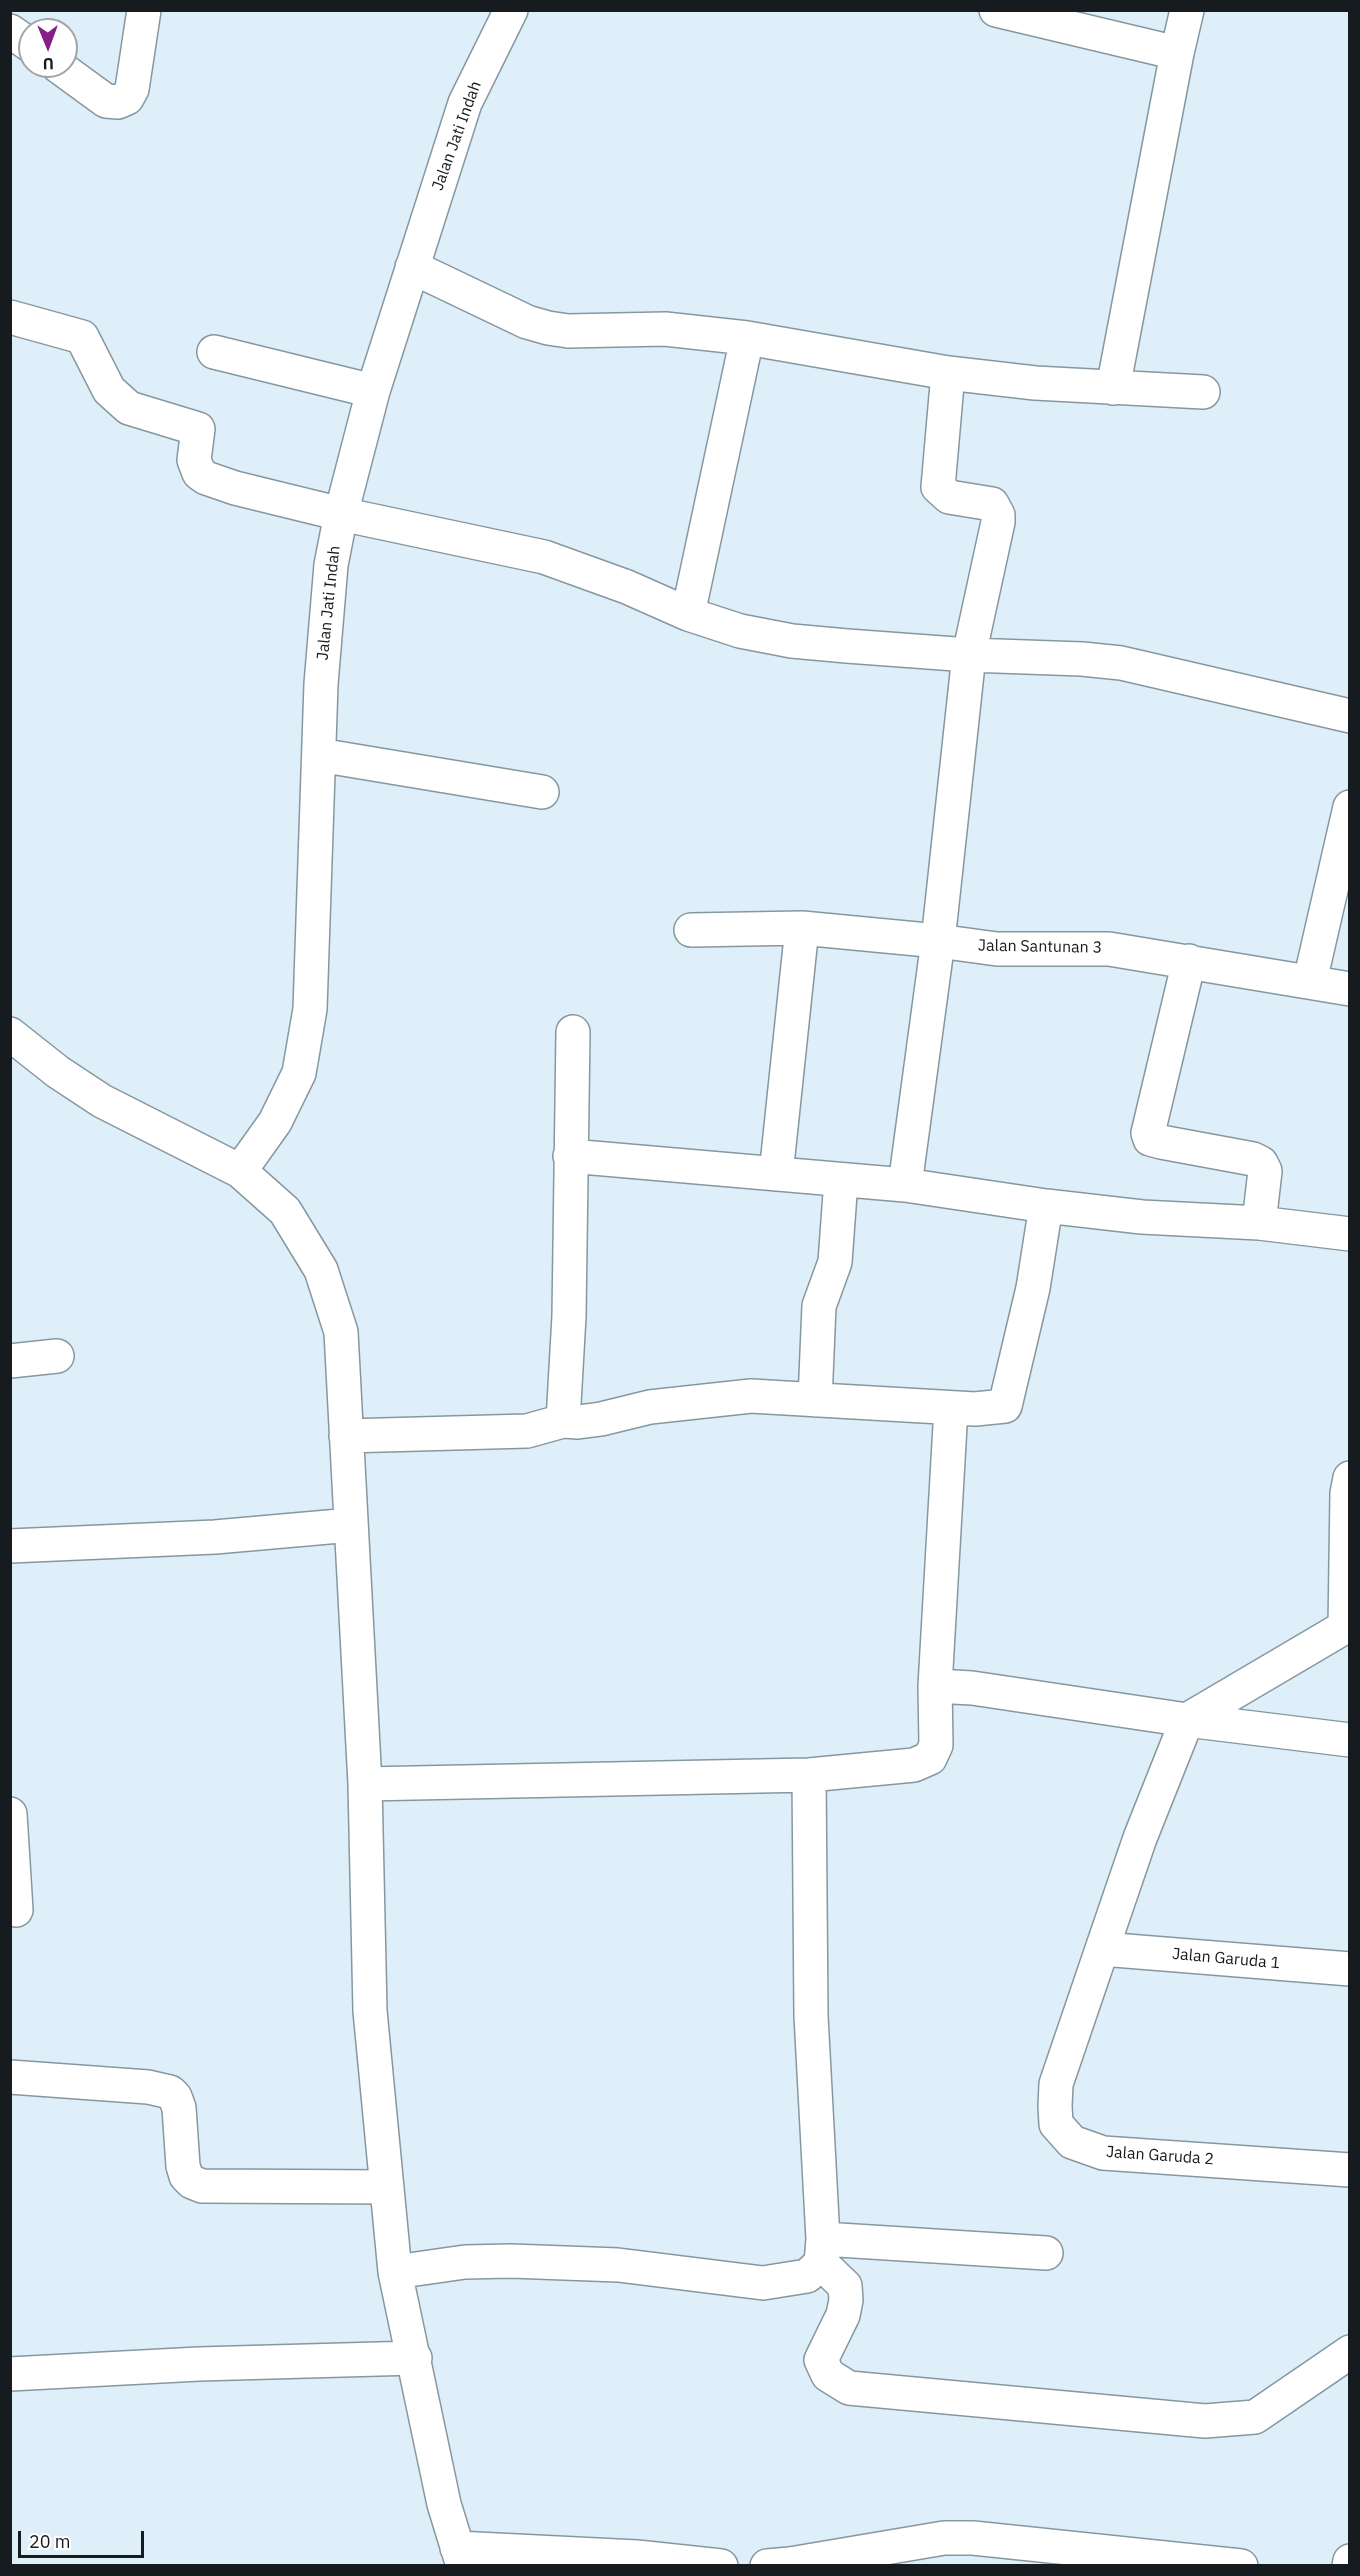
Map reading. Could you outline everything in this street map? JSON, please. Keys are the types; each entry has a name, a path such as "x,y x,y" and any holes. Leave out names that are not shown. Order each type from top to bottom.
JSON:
{"street":[{"path":"74,78 106,101 118,102 127,98 132,89 144,10"},
{"name":"Jalan Jati Indah","path":"240,1171 275,1122 299,1073 310,1009 318,755 330,565 341,514 373,392 465,103 511,10"},
{"path":"996,10 1177,53"},
{"path":"1113,388 1187,10"},
{"path":"412,267 527,322 548,328 568,331 664,329 747,338 948,373 1113,388 1203,392"},
{"path":"10,317 82,337 109,390 129,408 198,429 195,466 206,478 341,514 544,557 627,586 688,614 740,631 792,641 969,655 1082,658 1120,663 1350,716"},
{"path":"688,614 747,338"},
{"path":"214,352 373,392"},
{"path":"905,1185 938,940 969,655 998,515 992,504 949,497 938,487 948,373"},
{"path":"318,755 542,792"},
{"path":"1310,981 1350,807"},
{"path":"776,1174 802,928"},
{"name":"Jalan Santunan 3","path":"691,930 802,928 938,940 998,949 1109,949 1189,960 1350,989"},
{"path":"1189,960 1148,1133 1150,1138 1161,1143 1253,1159 1262,1163 1265,1171 1259,1223"},
{"path":"562,1421 569,1316 573,1032"},
{"path":"10,1034 58,1072 102,1101 240,1171 285,1211 321,1270 341,1332 365,1784 370,2011 395,2272 444,2504 460,2557 637,2557 721,2565"},
{"path":"570,1156 905,1185 1046,1206 1142,1216 1259,1223 1350,1234"},
{"path":"815,1400 819,1306 835,1262 841,1180"},
{"path":"346,1436 527,1431 562,1421 578,1422 601,1419 650,1407 751,1396 951,1408 1005,1406 1033,1288 1046,1206"},
{"path":"10,1361 57,1356"},
{"path":"365,1784 809,1775 914,1765 930,1758 936,1745 935,1686 951,1408"},
{"path":"1187,1720 1347,1625 1347,1493 1350,1478"},
{"path":"10,1546 215,1537 351,1525"},
{"path":"935,1686 972,1688 1187,1720 1350,1740"},
{"name":"Jalan Garuda 2","path":"1187,1720 1140,1838 1056,2084 1056,2124 1072,2142 1103,2153 1350,2170"},
{"path":"809,1775 811,2016 822,2251 845,2286 846,2300 843,2315 831,2335 821,2360 828,2375 849,2388 1205,2421 1256,2417 1350,2352"},
{"path":"10,1814 16,1910"},
{"name":"Jalan Garuda 1","path":"1102,1949 1350,1969"},
{"path":"10,2077 148,2087 170,2092 175,2097 179,2108 183,2166 186,2176 192,2182 202,2186 387,2187"},
{"path":"822,2251 1046,2253"},
{"path":"395,2272 465,2262 511,2261 618,2265 763,2283 807,2276 822,2251"},
{"path":"10,2374 199,2364 415,2358"},
{"path":"767,2565 790,2564 944,2538 973,2538 1241,2565"},
{"path":"1349,2565 1350,2560"}]}
